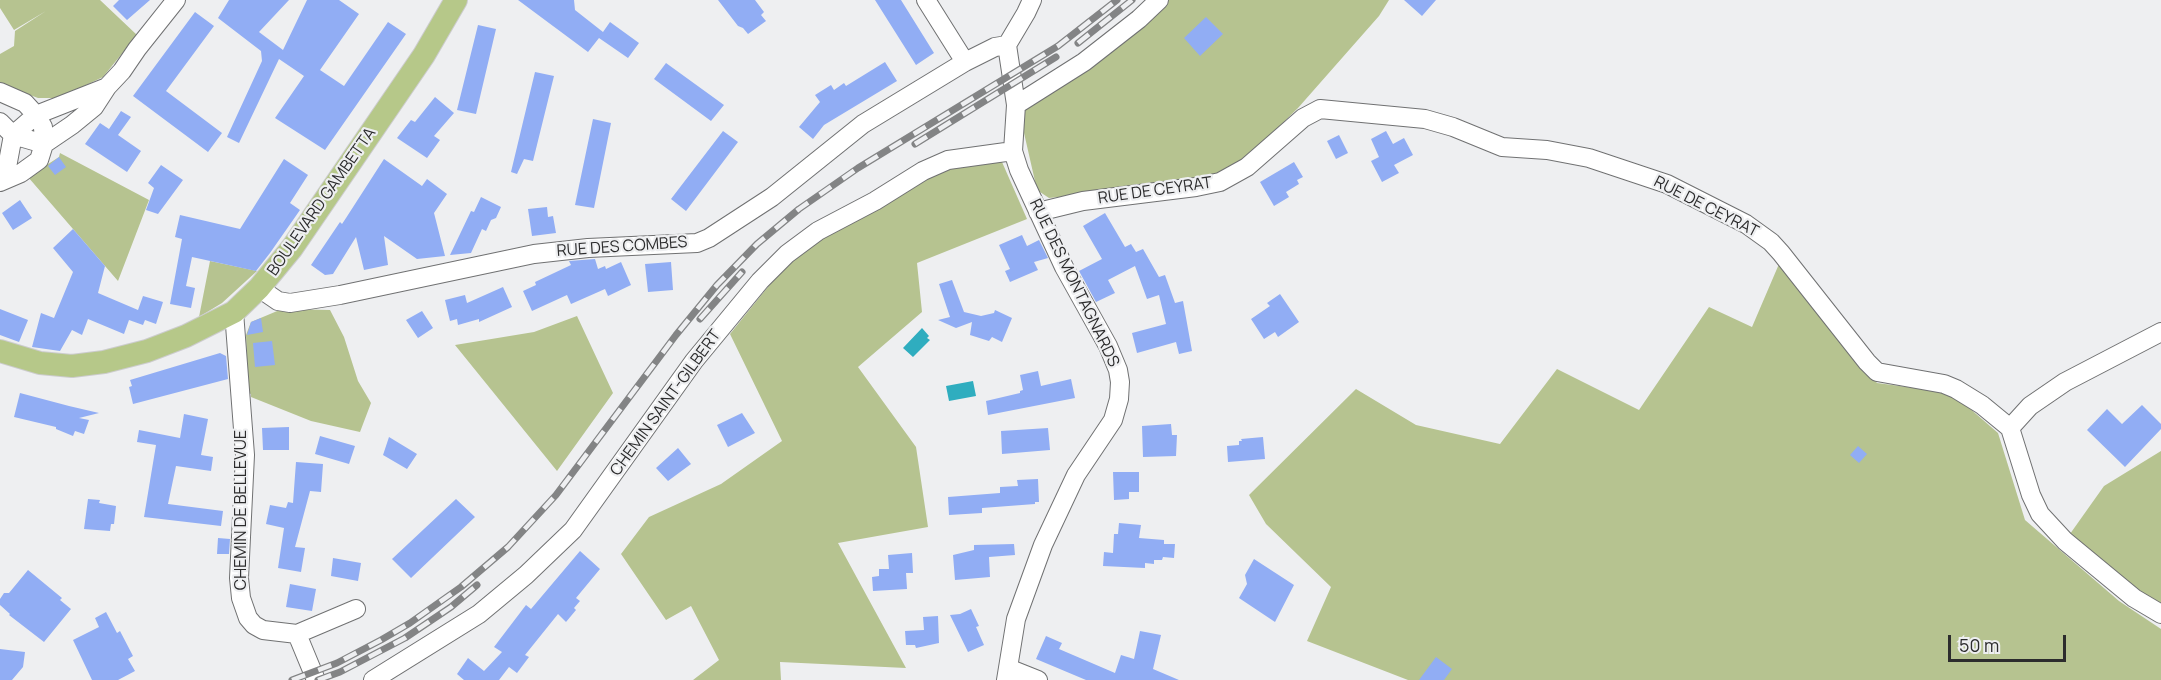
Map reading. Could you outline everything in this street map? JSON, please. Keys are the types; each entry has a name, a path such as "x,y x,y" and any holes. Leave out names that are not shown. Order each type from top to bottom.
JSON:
{"main road":[{"name":"BOULEVARD GAMBETTA","path":"0,351 40,363 72,366 104,362 147,351 186,336 234,312 259,288 292,248 424,56 456,0"}],"street":[{"path":"44,144 94,107 107,87 122,71 176,0"},
{"path":"926,0 965,62"},
{"path":"1007,45 1032,0"},
{"path":"1016,105 1084,62 1139,19 1159,0"},
{"name":"RUE DES COMBES","path":"259,288 278,302 290,303 340,295 534,254 588,248 697,243 710,238 772,197 863,124 965,62 995,47 1007,45"},
{"name":"RUE DES MONTAGNARDS","path":"1007,45 1016,105 1013,151 1019,170 1064,267 1113,357 1120,382 1119,399 1113,420 1076,475 1043,545 1016,619 1007,674"},
{"path":"3,180 13,135 36,116 107,87"},
{"path":"0,92 25,103 43,127 44,144 39,160 21,173 3,180"},
{"name":"RUE DE CEYRAT","path":"1038,212 1083,201 1220,182 1247,167 1303,118 1320,109 1425,120 1453,127 1502,147 1547,150 1589,158 1667,184 1746,224 1771,242 1781,253 1877,372 1956,389 1982,405 2010,428"},
{"path":"0,122 13,135 44,144"},
{"name":"CHEMIN SAINT-GILBERT","path":"373,680 479,614 526,575 573,531 694,361 760,281 787,254 818,231 875,201 923,171 948,160 1013,151"},
{"name":"CHEMIN DE BELLEVUE","path":"234,312 245,455 239,578 241,598 248,618 263,630 297,634 356,609"},
{"path":"2161,332 2065,382 2030,406 2010,428 2031,495 2040,514 2066,541 2134,598 2161,614"},
{"path":"297,634 316,680"},
{"path":"1007,674 1038,680"}],"green space":[{"path":"0,0 100,0 137,35 103,77 59,98 38,98 0,84 0,54 14,46 15,31 46,11 14,30 0,8"},
{"path":"1163,0 1389,0 1379,16 1298,108 1240,165 1213,178 1157,187 1049,198 1037,190 1019,111"},
{"path":"60,153 149,200 118,281 28,177 59,157"},
{"path":"1002,162 1027,219 917,263 922,312 858,367 916,447 928,527 838,543 906,668 780,662 781,680 693,680 719,660 691,606 666,620 621,554 649,517 721,484 782,441 730,334 792,257 913,184 952,166"},
{"path":"210,261 257,271 222,303 199,317"},
{"path":"1779,264 1877,383 1952,393 1998,433 2025,520 2119,601 2161,629 2161,680 1408,680 1307,641 1331,587 1266,524 1249,495 1356,389 1416,425 1500,444 1557,369 1639,410 1709,307 1752,327"},
{"path":"282,309 330,310 344,337 358,381 371,403 360,432 311,421 251,397 248,393 246,335 251,322"},
{"path":"577,316 613,393 557,471 455,345 534,332"},
{"path":"2161,451 2161,614 2065,541 2104,486"}],"water":[{"path":"922,328 930,340 913,357 903,348"},
{"path":"973,381 976,396 949,401 946,386"}],"building":[{"path":"119,0 150,0 127,20 113,6"},
{"path":"229,0 289,0 259,32 283,50 307,0 339,0 359,14 320,70 344,86 388,22 406,34 325,150 275,118 304,76 279,59 239,143 227,137 262,61 261,51 218,18"},
{"path":"518,0 574,0 575,10 603,32 610,22 639,43 628,58 599,38 588,52"},
{"path":"718,0 755,0 764,12 761,15 766,21 748,34 738,26"},
{"path":"875,0 901,0 934,53 916,65"},
{"path":"1404,0 1436,0 1422,16"},
{"path":"195,12 214,26 166,91 222,133 208,152 133,96"},
{"path":"1206,17 1223,34 1200,56 1184,38"},
{"path":"478,25 496,29 476,114 457,110"},
{"path":"885,62 897,81 824,125 813,139 799,127 820,102 815,95 831,85 834,90 844,83 846,86"},
{"path":"666,63 724,105 711,121 654,79"},
{"path":"535,72 554,76 533,161 524,159 517,174 511,172"},
{"path":"435,97 454,113 434,136 440,140 427,158 397,138 411,120 415,122"},
{"path":"121,111 131,117 118,135 141,151 127,172 85,144 100,123 109,129"},
{"path":"593,119 611,123 594,208 575,205"},
{"path":"723,131 738,142 686,211 671,199"},
{"path":"1386,131 1393,144 1404,138 1413,155 1394,165 1399,173 1382,182 1371,161 1379,157 1371,139"},
{"path":"1339,135 1348,153 1336,159 1327,141"},
{"path":"59,157 66,167 55,175 48,166"},
{"path":"284,159 308,175 290,203 300,210 256,271 192,257 186,286 195,288 191,308 170,304 182,239 175,237 180,215 240,229"},
{"path":"384,159 422,186 427,179 447,194 434,213 445,256 417,259 384,236 388,265 364,270 356,237 333,274 325,275 311,265 340,222 342,224"},
{"path":"1294,162 1303,177 1297,180 1299,184 1286,192 1289,197 1274,206 1260,182"},
{"path":"161,165 183,180 158,214 146,210 154,188 148,183"},
{"path":"481,197 501,207 496,218 491,220 486,231 482,229 471,253 450,255 471,211 474,212"},
{"path":"20,200 32,218 13,230 2,213"},
{"path":"547,207 548,217 553,216 556,233 532,236 528,209"},
{"path":"1105,213 1125,247 1131,244 1136,252 1143,249 1159,277 1165,275 1175,303 1183,301 1192,351 1179,354 1176,342 1137,353 1132,333 1166,324 1159,295 1147,299 1135,266 1108,280 1115,293 1096,302 1079,271 1102,259 1083,226"},
{"path":"73,229 105,266 98,293 138,310 143,296 163,302 156,324 145,320 143,325 129,320 124,334 88,319 82,335 72,330 60,351 32,347 41,313 54,318 73,272 53,248"},
{"path":"1022,235 1027,246 1039,240 1048,258 1034,262 1038,270 1010,282 1005,271 1010,269 999,245"},
{"path":"595,259 598,269 605,266 606,269 621,262 631,285 608,296 605,289 571,304 567,295 532,311 523,291 536,285 535,282 571,265 569,261"},
{"path":"671,262 673,290 648,292 645,264"},
{"path":"952,280 964,312 981,316 994,313 995,310 1012,318 1002,342 992,337 989,341 970,335 972,322 956,328 938,320 950,317 939,284"},
{"path":"503,287 512,307 479,322 479,319 458,325 457,319 450,321 445,300 465,295 467,303"},
{"path":"1280,294 1299,322 1278,337 1275,332 1264,339 1251,319 1270,306 1267,303"},
{"path":"0,309 28,320 19,342 0,335"},
{"path":"422,311 433,328 418,338 406,320"},
{"path":"261,318 263,332 247,335 251,322"},
{"path":"272,341 275,365 255,367 253,343"},
{"path":"220,353 226,356 228,379 133,404 129,387 132,386 130,380"},
{"path":"1038,371 1041,386 1071,379 1075,398 988,415 986,401 1020,393 1023,390 1020,375"},
{"path":"20,393 99,413 79,418 89,420 84,434 75,431 73,436 56,427 14,417"},
{"path":"2142,405 2161,424 2161,429 2125,467 2087,430 2107,409 2122,424"},
{"path":"742,413 755,433 728,447 717,425"},
{"path":"184,414 208,419 201,455 213,457 211,471 176,466 168,504 223,511 221,526 144,517 156,445 137,442 139,430 180,438"},
{"path":"1171,424 1172,435 1177,435 1176,456 1143,457 1142,426"},
{"path":"289,427 289,450 263,450 262,428"},
{"path":"1048,428 1050,450 1002,454 1001,431"},
{"path":"320,436 355,446 349,464 315,454"},
{"path":"389,437 417,454 407,469 383,455"},
{"path":"1263,437 1265,459 1228,462 1227,446 1239,445 1241,439"},
{"path":"1858,446 1867,454 1859,463 1850,455"},
{"path":"678,448 691,464 668,481 656,468"},
{"path":"296,462 323,464 321,492 310,491 295,547 305,548 301,572 278,568 284,528 266,524 270,505 286,508 288,502 293,503"},
{"path":"1113,472 1139,472 1139,492 1129,492 1129,499 1114,500"},
{"path":"1038,479 1039,502 1035,504 982,508 982,513 949,515 948,497 1000,493 1000,487 1018,486 1017,480"},
{"path":"88,499 100,500 99,503 116,506 114,524 111,524 110,531 84,529"},
{"path":"456,499 475,517 411,578 392,559"},
{"path":"1119,523 1141,525 1139,538 1164,540 1164,544 1175,544 1174,558 1163,557 1162,560 1154,560 1154,564 1145,563 1145,568 1103,566 1104,552 1113,553 1114,534 1118,534"},
{"path":"218,538 230,539 229,554 217,554"},
{"path":"1014,544 1015,555 989,557 990,577 955,580 953,555 974,550 974,545"},
{"path":"580,551 600,569 576,598 580,601 574,608 576,610 566,622 558,614 525,655 529,657 517,673 509,667 499,680 464,680 457,674 468,658 484,671 502,652 494,647 526,605 531,609"},
{"path":"912,553 913,573 906,573 907,589 873,591 872,577 879,576 879,569 889,569 888,555"},
{"path":"333,558 361,563 358,581 331,576"},
{"path":"1254,559 1294,585 1275,622 1239,598 1247,584 1245,575"},
{"path":"28,570 62,598 60,600 71,609 44,642 9,615 0,605 0,599 4,593 9,593"},
{"path":"290,584 316,589 312,611 286,607"},
{"path":"971,609 984,645 968,652 950,615"},
{"path":"106,612 117,633 120,631 133,656 128,659 135,671 118,680 92,680 73,640 99,627 95,618"},
{"path":"938,616 939,643 916,648 915,645 906,645 905,631 924,630 923,617"},
{"path":"1140,631 1161,635 1153,669 1179,680 1086,680 1036,659 1046,636 1062,643 1059,649 1115,673 1121,655 1134,659"},
{"path":"0,649 25,652 23,667 12,680 0,680"},
{"path":"1436,657 1452,669 1444,680 1419,680"}],"railway":[{"path":"292,680 337,663 410,623 461,587 508,547 556,495 676,335 717,285 757,244 799,209 858,168 1058,46 1117,0"},
{"path":"1078,43 1132,0"},
{"path":"915,144 1056,57"},
{"path":"700,319 742,272"},
{"path":"318,680 340,672 405,638 451,607 477,585"}]}
